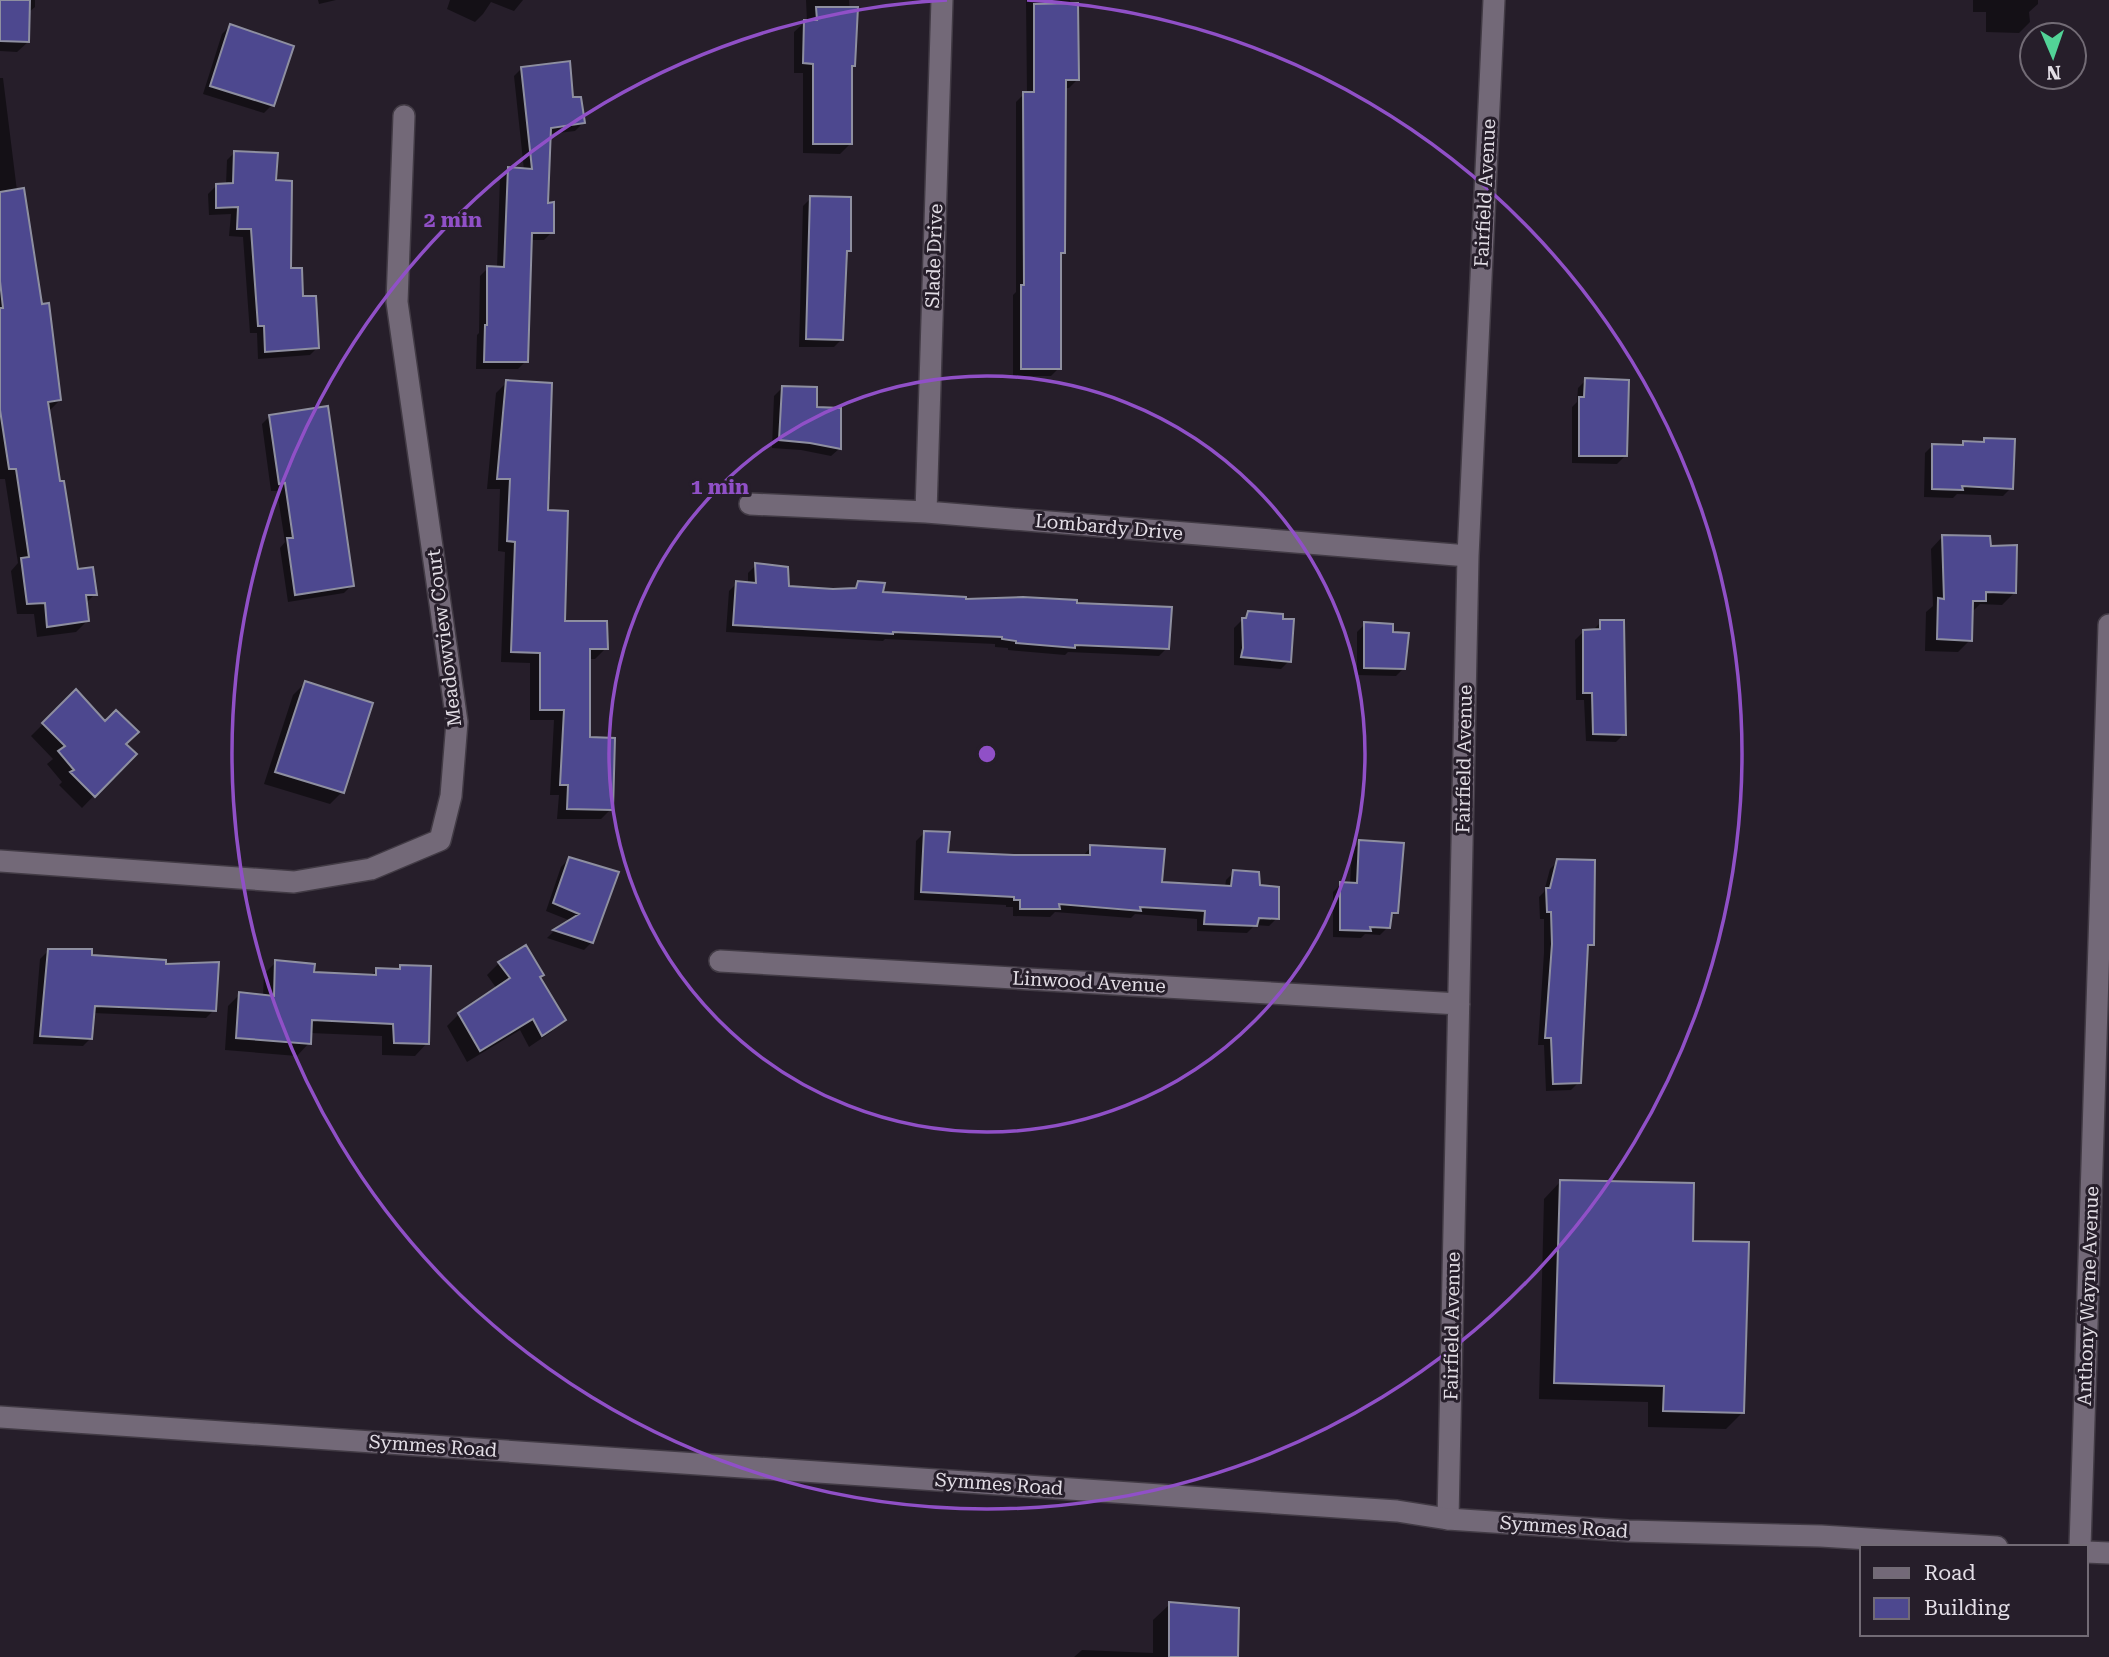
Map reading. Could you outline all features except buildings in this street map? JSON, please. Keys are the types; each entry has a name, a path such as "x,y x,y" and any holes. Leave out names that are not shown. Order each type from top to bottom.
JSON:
{"street":[{"name":"Slade Drive","path":"926,512 942,0"},
{"name":"Fairfield Avenue","path":"1448,1519 1468,556 1494,0"},
{"name":"Meadowview Court","path":"0,861 295,882 371,869 440,840 451,796 457,722 397,302 404,116"},
{"name":"Lombardy Drive","path":"750,504 926,512 1468,556"},
{"name":"Anthony Wayne Avenue","path":"2080,1545 2109,625"},
{"name":"Linwood Avenue","path":"720,961 1459,1004"},
{"name":"Symmes Road","path":"0,1417 1396,1511 1448,1519 1628,1531 1821,1536 1965,1545"},
{"path":"2088,1552 2109,1553"}]}
